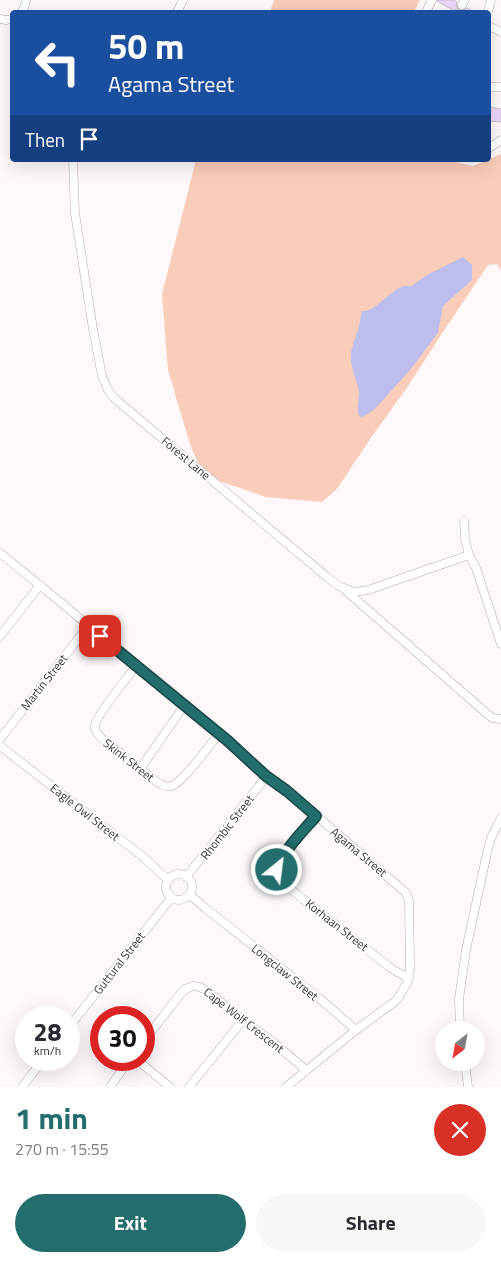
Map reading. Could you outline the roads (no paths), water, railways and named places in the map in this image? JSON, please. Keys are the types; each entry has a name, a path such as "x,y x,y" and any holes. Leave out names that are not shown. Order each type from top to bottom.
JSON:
{"street":[{"name":"Forest Lane","path":"73,162 75,213 93,329 100,369 108,390 114,398 327,577 345,589 353,592 368,590 469,555"},
{"path":"464,522 465,539 469,555 476,568 501,644"},
{"name":"Agama Street","path":"0,553 219,734 266,776 287,791 406,893 409,900 410,969 409,978 404,990 397,1000 306,1070"},
{"path":"0,636 40,585"},
{"path":"339,586 492,718 501,719"},
{"name":"Martin Street","path":"0,739 88,626"},
{"name":"Skink Street","path":"136,666 95,723 98,735 102,739 161,785 174,786 183,779 219,734"},
{"path":"140,768 184,706"},
{"name":"Eagle Owl Street","path":"0,746 142,856 168,880"},
{"name":"Rhombic Street","path":"186,877 266,776"},
{"name":"Korhaan Street","path":"316,816 280,861 277,870 279,878 284,884 388,966 409,978"},
{"path":"460,1021 459,999 466,950 487,853 491,838 501,818"},
{"path":"180,874 186,877 191,882 192,889 190,895 184,900 171,898 166,890 168,880 180,874"},
{"name":"Longclaw Street","path":"190,895 356,1030"},
{"name":"Guttural Street","path":"80,1013 171,898"},
{"name":"Cape Wolf Crescent","path":"155,1027 185,989 193,986 200,987 274,1042 306,1070"},
{"path":"189,1087 243,1020"},
{"path":"286,1087 306,1070"},
{"path":"22,1087 34,1071"},
{"path":"110,1087 121,1071"},
{"path":"150,1071 170,1087"},
{"path":"466,1071 468,1087"}],"water":[{"path":"463,257 472,265 472,280 443,306 438,333 410,370 374,410 361,417 358,414 359,391 352,368 351,356 362,311 373,308 397,289 403,286 411,286 429,274"}],"tunnel":[{"path":"459,10 462,5"}]}
